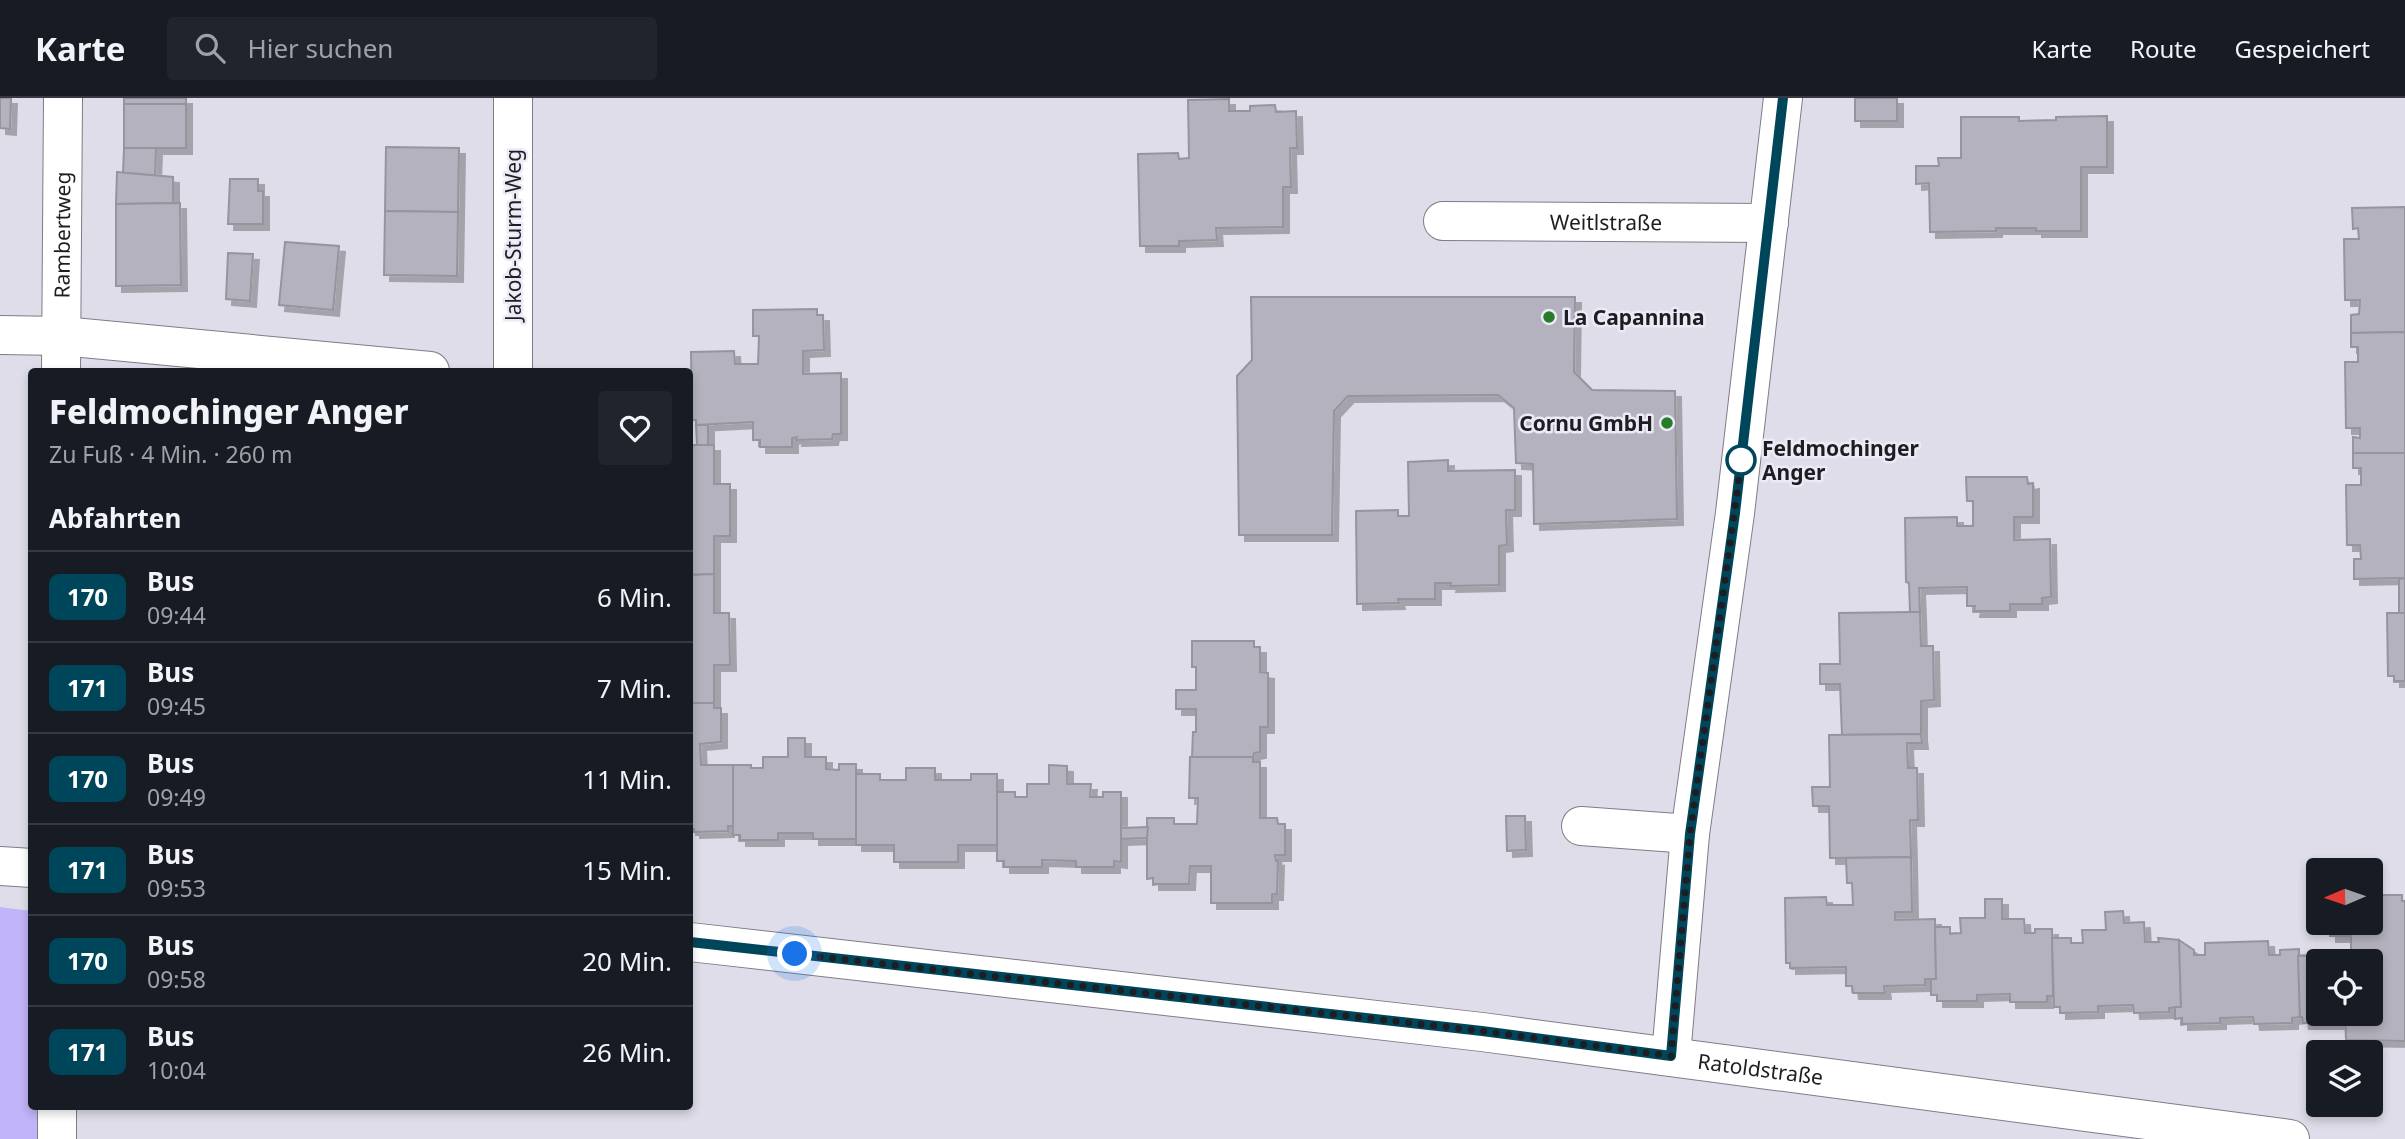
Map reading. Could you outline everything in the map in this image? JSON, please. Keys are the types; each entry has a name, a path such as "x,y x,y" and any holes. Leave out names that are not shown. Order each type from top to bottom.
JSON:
{"street":[{"name":"Rambertweg","path":"61,354 64,98"},
{"name":"Jakob-Sturm-Weg","path":"513,98 513,368"},
{"path":"1671,1056 1690,834 1735,513 1783,98"},
{"name":"Weitlstraße","path":"1443,221 1769,223"},
{"path":"0,335 61,354 365,368"},
{"path":"1581,826 1690,834"},
{"path":"0,866 28,868"},
{"name":"Ratoldstraße","path":"693,942 1482,1031 2290,1139"},
{"path":"57,1110 57,1139"}],"shaded area":[{"path":"0,907 28,911 28,1110 37,1110 37,1139 0,1139"}],"building":[{"path":"0,98 11,98 10,129 0,128"},
{"path":"124,98 186,98 186,104 124,104"},
{"path":"1855,98 1897,98 1897,121 1855,121"},
{"path":"1229,99 1229,111 1250,111 1250,106 1275,105 1276,112 1296,111 1297,148 1290,148 1291,187 1283,187 1283,227 1216,228 1217,240 1179,241 1179,246 1140,246 1138,154 1178,153 1179,159 1189,158 1188,100"},
{"path":"124,104 186,104 186,148 124,148"},
{"path":"2107,116 2107,167 2081,167 2081,231 1996,228 1996,231 1930,232 1929,183 1916,184 1916,166 1939,166 1938,158 1961,158 1961,117 2019,117 2019,121"},
{"path":"386,147 459,148 458,212 385,211"},
{"path":"124,148 156,148 155,176 123,173"},
{"path":"117,172 173,177 173,203 116,204"},
{"path":"230,179 258,179 258,191 263,191 263,224 228,224"},
{"path":"180,203 181,285 116,286 116,204"},
{"path":"2405,207 2405,332 2351,333 2351,315 2359,314 2360,300 2345,300 2344,239 2359,239 2358,228 2353,229 2352,208"},
{"path":"385,211 458,212 457,276 384,275"},
{"path":"285,242 339,246 333,310 279,305"},
{"path":"228,253 253,254 250,301 226,299"},
{"path":"1251,297 1575,297 1574,372 1592,390 1675,391 1677,519 1534,524 1533,464 1516,463 1514,408 1498,395 1348,396 1334,411 1332,535 1239,535 1237,376 1252,360"},
{"path":"817,309 817,315 823,315 824,350 803,351 803,374 841,373 841,434 833,434 832,439 792,438 792,447 760,447 760,440 753,440 753,422 696,425 696,420 693,420 691,352 734,351 735,364 758,364 759,336 753,336 753,310"},
{"path":"2405,332 2405,453 2353,453 2353,437 2360,438 2360,428 2346,428 2345,362 2358,362 2358,347 2351,347 2351,333"},
{"path":"696,425 708,425 708,445 697,445"},
{"path":"693,445 714,445 714,484 730,484 730,536 714,536 714,574 693,575"},
{"path":"2353,453 2405,453 2405,578 2354,579 2354,559 2361,559 2360,545 2347,545 2346,485 2361,485 2361,468 2353,468"},
{"path":"1448,460 1448,471 1515,470 1515,510 1506,510 1507,545 1499,546 1499,585 1450,586 1451,583 1435,583 1435,599 1398,599 1399,603 1357,604 1356,511 1398,510 1398,516 1409,516 1408,462"},
{"path":"1966,477 2027,477 2028,484 2033,483 2033,517 2014,517 2014,540 2050,539 2051,597 2042,598 2042,604 2010,604 2010,611 1974,611 1975,606 1967,606 1967,587 1919,588 1920,612 1910,612 1909,583 1906,582 1905,518 1957,517 1957,526 1973,526 1973,501 1967,501"},
{"path":"714,574 714,613 729,613 730,665 714,665 714,703 693,703 693,575"},
{"path":"2405,578 2405,613 2399,613 2399,579"},
{"path":"1920,612 1921,646 1933,646 1934,700 1921,701 1921,734 1842,735 1840,684 1820,684 1820,664 1840,664 1839,613"},
{"path":"2387,613 2405,613 2405,681 2394,681 2394,676 2388,676"},
{"path":"1192,641 1254,641 1254,647 1260,647 1260,672 1268,673 1268,727 1260,727 1260,752 1254,753 1253,757 1192,757 1196,709 1176,709 1176,690 1196,690 1196,667 1192,667"},
{"path":"693,703 714,703 714,708 721,708 721,742 700,744 701,765 733,765 733,826 728,826 728,831 694,832"},
{"path":"1921,734 1922,743 1907,743 1908,768 1917,768 1918,820 1910,820 1911,857 1830,858 1829,806 1813,806 1812,787 1830,787 1829,735"},
{"path":"788,738 805,738 805,757 826,757 826,769 839,770 839,764 856,764 856,839 813,839 813,833 778,833 778,840 740,840 740,835 733,835 733,765 763,768 763,757 788,757"},
{"path":"1190,757 1253,757 1253,762 1260,762 1260,818 1277,818 1278,824 1285,824 1285,855 1275,855 1276,861 1278,860 1277,894 1272,894 1272,903 1211,903 1211,866 1190,866 1189,884 1153,884 1153,878 1147,879 1147,818 1174,818 1174,824 1197,824 1198,798 1189,798"},
{"path":"1049,765 1067,766 1067,784 1091,784 1090,797 1103,797 1103,792 1121,792 1121,862 1114,861 1114,867 1076,867 1076,861 1042,860 1042,867 1004,867 1004,861 997,861 997,792 1015,792 1015,797 1027,797 1027,784 1049,784"},
{"path":"906,768 935,768 935,780 971,780 971,774 997,774 997,845 958,845 958,862 894,862 894,845 856,845 856,774 880,774 880,780 906,780"},
{"path":"1506,816 1525,816 1526,850 1507,851"},
{"path":"1148,827 1147,838 1121,839 1121,828"},
{"path":"1911,857 1912,912 1895,912 1895,920 1935,919 1936,979 1925,979 1925,985 1884,986 1885,993 1853,993 1852,986 1846,986 1846,967 1790,968 1790,963 1786,963 1785,898 1826,897 1827,905 1853,905 1852,883 1847,883 1846,858"},
{"path":"2384,895 2402,895 2402,901 2405,901 2405,1041 2346,1040 2345,1026 2383,1026 2383,949 2351,949 2351,936 2330,936 2383,935"},
{"path":"1985,899 2002,899 2002,919 2024,919 2025,933 2035,933 2035,929 2052,929 2053,996 2047,996 2047,1002 2010,1002 2010,994 1977,995 1977,1001 1937,1001 1937,995 1931,995 1931,979 1936,979 1935,927 1950,927 1950,934 1961,933 1960,918 1985,918"},
{"path":"2123,911 2124,923 2144,922 2145,942 2159,942 2158,938 2179,940 2181,1007 2169,1008 2169,1012 2134,1013 2133,1005 2098,1006 2098,1012 2060,1013 2060,1007 2054,1007 2052,938 2071,938 2071,943 2083,943 2082,930 2106,930 2105,912"},
{"path":"2179,940 2194,950 2194,955 2205,955 2205,943 2268,941 2269,955 2280,955 2280,950 2299,949 2300,1017 2292,1018 2292,1023 2254,1024 2253,1017 2220,1018 2220,1023 2182,1024 2182,1018 2175,1019 2175,1007 2181,1007"},
{"path":"2298,956 2306,956 2306,1023 2303,1023 2300,1017"}],"bus line":[{"name":"170","path":"693,942 1482,1031 1671,1056 1690,834 1735,513 1783,98"}],"place":[{"name":"La Capannina","path":"1549,317"},
{"name":"Cornu GmbH","path":"1667,423"},
{"name":"Feldmochinger Anger","path":"1741,460"}],"route":[{"path":"795,954 1482,1031 1671,1056 1690,834 1743,449 1741,460"}]}
